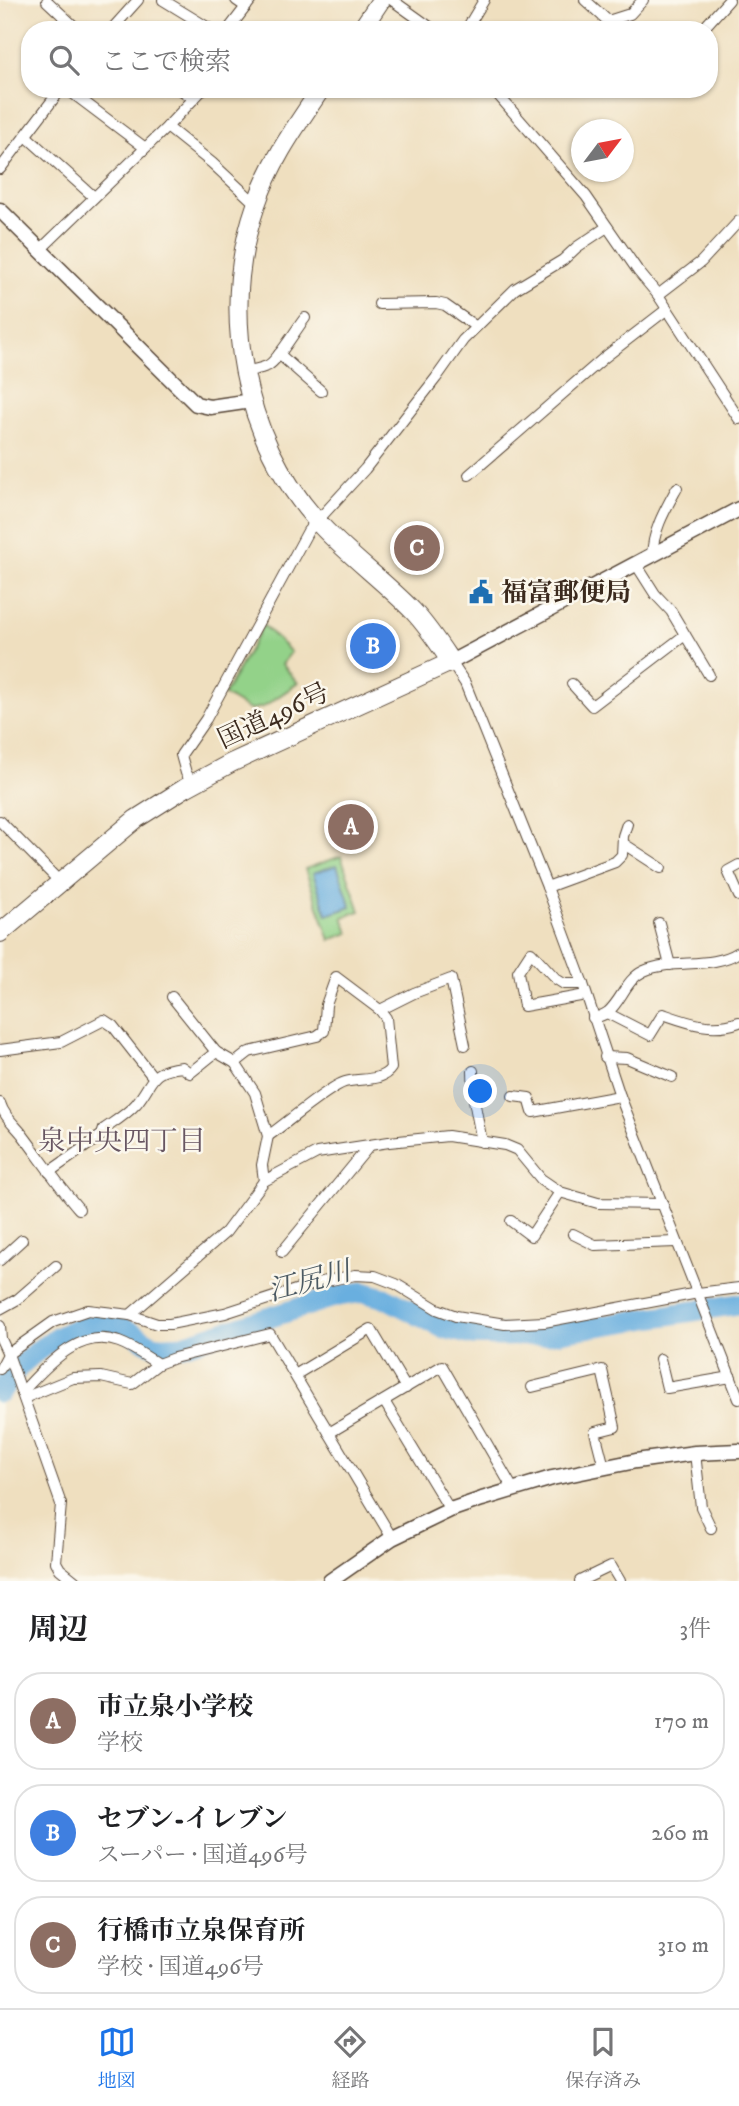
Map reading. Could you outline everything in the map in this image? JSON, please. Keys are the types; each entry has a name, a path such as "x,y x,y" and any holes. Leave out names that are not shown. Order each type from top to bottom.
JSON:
{"highway":[{"path":"367,21 380,0"},
{"path":"315,98 284,144 256,204 243,254 239,337 244,372 251,401 275,459 317,521 411,610 430,630 451,662"},
{"name":"国道496号","path":"0,933 136,819 193,784 231,763 451,662"}],"street":[{"path":"119,21 138,0"},
{"path":"163,0 197,21"},
{"path":"235,21 249,3 236,0"},
{"path":"392,0 421,21"},
{"path":"471,21 484,0"},
{"path":"585,0 608,21 630,14 643,0"},
{"path":"710,21 729,0"},
{"path":"47,1 68,21"},
{"path":"0,169 54,98"},
{"path":"79,98 144,147"},
{"path":"501,98 586,196 658,295 739,419"},
{"path":"40,250 194,99"},
{"path":"167,127 212,163 256,204"},
{"path":"26,136 94,197"},
{"path":"0,210 196,404 210,407 251,401"},
{"path":"658,295 701,262 739,221"},
{"path":"193,784 186,773 181,755 206,719 302,543 317,521 365,469 475,326 515,289 563,260 607,227"},
{"path":"379,304 445,305 475,326"},
{"path":"469,475 604,357 666,310"},
{"path":"244,372 268,366 305,318"},
{"path":"279,355 321,391"},
{"path":"652,556 660,519 677,488"},
{"path":"739,509 451,662 465,683 547,887 605,1057 739,1399"},
{"path":"636,564 655,594 671,611 709,675"},
{"path":"572,684 592,706 685,635"},
{"path":"0,821 60,882"},
{"path":"547,887 615,862 622,855 627,824"},
{"path":"624,844 661,868"},
{"path":"739,865 727,871 739,896"},
{"path":"659,923 670,965"},
{"path":"531,952 564,985 584,989 524,1006 518,972 531,952"},
{"path":"593,1018 607,1013 630,981 640,973 657,966 696,963 733,956 739,952"},
{"path":"235,1063 249,1052 324,1031 326,1005 336,976 380,1010 386,1018 391,1068 388,1073 343,1082 268,1136"},
{"path":"380,1010 451,979 465,1045"},
{"path":"172,998 216,1052 235,1063 255,1093 268,1136 262,1165 264,1181"},
{"path":"607,1013 650,1035 663,1014 711,1028 739,1022"},
{"path":"0,1050 61,1042 104,1020 113,1026 153,1077"},
{"path":"49,1172 102,1135 104,1129 135,1105 153,1077 163,1070 182,1067 190,1073 216,1052"},
{"path":"605,1057 627,1058 673,1077"},
{"path":"473,1071 474,1100 482,1142"},
{"path":"513,1096 529,1098 533,1112 620,1096"},
{"path":"1,1112 20,1132 79,1209"},
{"path":"130,1315 226,1232 264,1181 317,1153 448,1136 505,1145 517,1150 541,1179 560,1192 598,1203 662,1204"},
{"path":"282,1252 370,1145"},
{"path":"510,1221 531,1236 560,1192"},
{"path":"573,1234 595,1245 676,1242"},
{"path":"0,1260 22,1240"},
{"path":"0,1309 18,1299 56,1266"},
{"path":"0,1368 5,1350 53,1322 88,1310 130,1315 157,1324 170,1324 225,1313 317,1283 355,1275 375,1276 396,1284 437,1309 456,1316 505,1324 544,1322 698,1293 739,1288"},
{"path":"0,1326 1,1339 61,1504 56,1562 60,1569 75,1581"},
{"path":"295,1375 371,1329 406,1388"},
{"path":"23,1395 73,1378 101,1377 132,1384 158,1364 271,1334 392,1538"},
{"path":"23,1395 55,1358 88,1339 104,1338 120,1342 158,1364"},
{"path":"660,1359 667,1388 731,1377"},
{"path":"329,1433 442,1366 513,1489"},
{"path":"532,1387 602,1370 615,1427 595,1432 604,1467"},
{"path":"384,1401 450,1510"},
{"path":"330,1581 392,1538 450,1510 513,1489 604,1467 695,1453 739,1451"},
{"path":"695,1453 701,1507 711,1528"},
{"path":"580,1581 611,1566 620,1581"}],"green space":[{"path":"263,625 291,652 282,664 298,683 263,707 249,710 224,695"},
{"path":"341,856 360,911 343,917 349,933 330,940 305,869"}],"water":[{"path":"337,865 351,907 327,915 313,873"}],"waterway":[{"name":"江尻川","path":"0,1392 21,1365 34,1354 57,1338 84,1326 111,1324 150,1344 183,1345 337,1296 363,1292 388,1299 443,1328 473,1335 500,1336 541,1335 739,1304"}],"place":[{"name":"行橋市立泉保育所","path":"417,548"},
{"name":"福富郵便局","path":"481,592"},
{"name":"セブン-イレブン","path":"373,646"},
{"name":"市立泉小学校","path":"351,827"}],"district":[{"name":"泉中央四丁目","path":"122,1140"}]}
